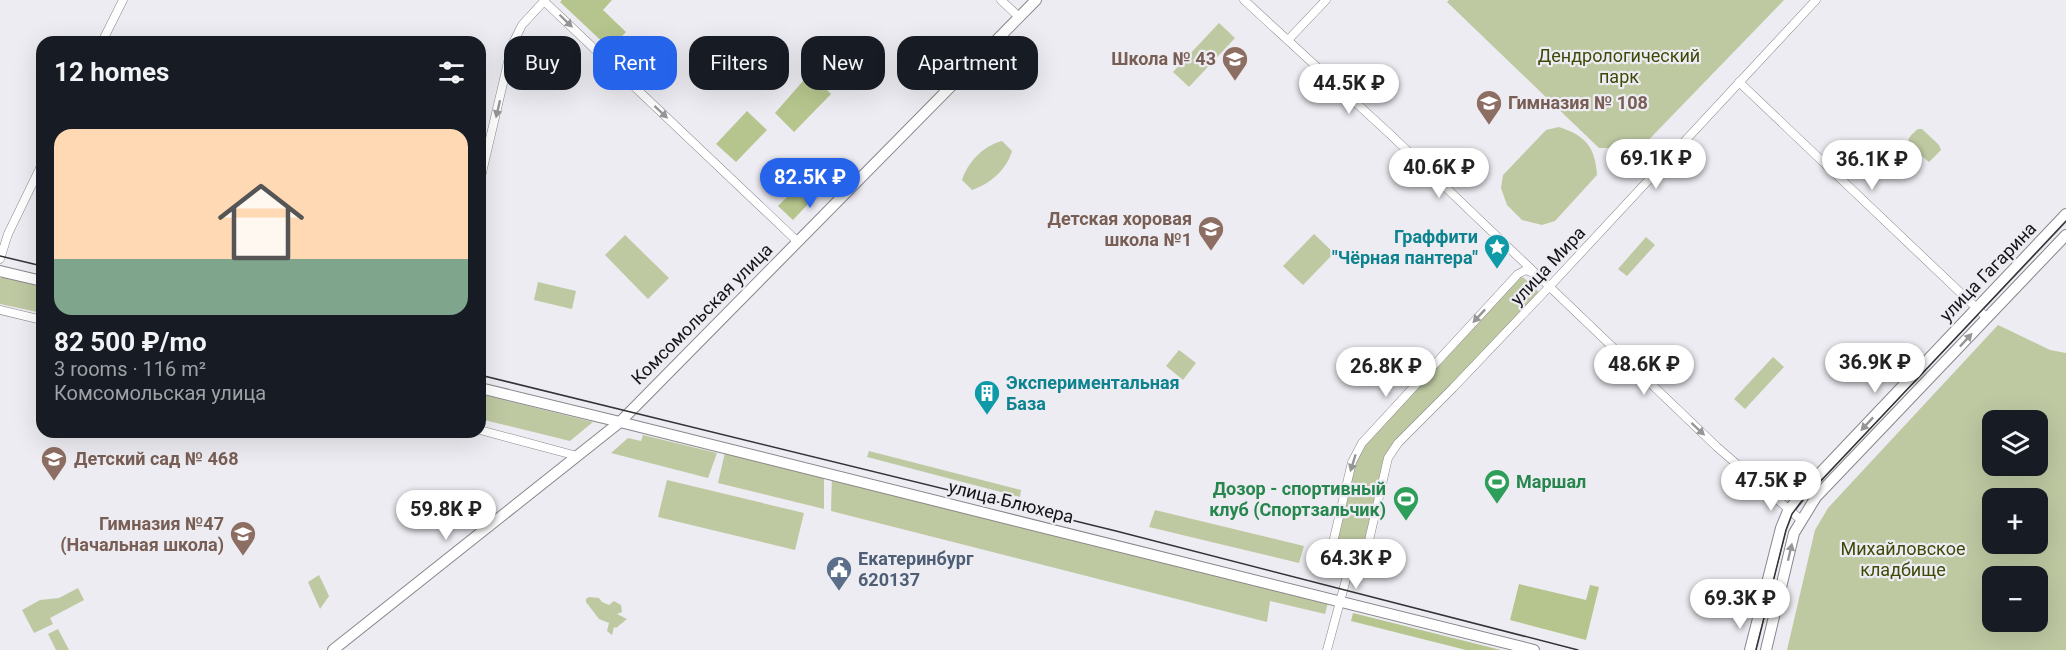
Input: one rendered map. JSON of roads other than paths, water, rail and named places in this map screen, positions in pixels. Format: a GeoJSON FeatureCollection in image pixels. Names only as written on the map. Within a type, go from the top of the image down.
{"type":"FeatureCollection","features":[{"type":"Feature","properties":{"kind":"main road","name":"Комсомольская улица"},"geometry":{"type":"LineString","coordinates":[[333,650],[620,422],[1036,0]]}},
{"type":"Feature","properties":{"kind":"main road","name":"улица Гагарина"},"geometry":{"type":"LineString","coordinates":[[1750,650],[1781,528],[1788,511],[1813,480],[2066,214]]}},
{"type":"Feature","properties":{"kind":"main road","name":"улица Гагарина"},"geometry":{"type":"LineString","coordinates":[[1766,650],[1794,533],[1816,498],[2066,235]]}},
{"type":"Feature","properties":{"kind":"main road"},"geometry":{"type":"LineString","coordinates":[[0,271],[36,280]]}},
{"type":"Feature","properties":{"kind":"main road","name":"улица Блюхера"},"geometry":{"type":"LineString","coordinates":[[486,389],[1534,650]]}},
{"type":"Feature","properties":{"kind":"street"},"geometry":{"type":"LineString","coordinates":[[105,36],[123,0]]}},
{"type":"Feature","properties":{"kind":"street"},"geometry":{"type":"LineString","coordinates":[[486,156],[512,45],[522,25],[545,0],[798,242]]}},
{"type":"Feature","properties":{"kind":"street"},"geometry":{"type":"LineString","coordinates":[[1001,0],[1019,17]]}},
{"type":"Feature","properties":{"kind":"street"},"geometry":{"type":"LineString","coordinates":[[1244,0],[1550,286],[1646,381],[1788,511],[1801,520]]}},
{"type":"Feature","properties":{"kind":"street"},"geometry":{"type":"LineString","coordinates":[[1288,40],[1326,0]]}},
{"type":"Feature","properties":{"kind":"street","name":"улица Мира"},"geometry":{"type":"LineString","coordinates":[[1538,275],[1526,270],[1516,276],[1362,443],[1353,462],[1331,551],[1335,565],[1341,570],[1355,572],[1364,562],[1391,451],[1550,286],[1816,0]]}},
{"type":"Feature","properties":{"kind":"street"},"geometry":{"type":"LineString","coordinates":[[1739,82],[1988,318]]}},
{"type":"Feature","properties":{"kind":"street"},"geometry":{"type":"LineString","coordinates":[[0,259],[8,234],[36,177]]}},
{"type":"Feature","properties":{"kind":"street"},"geometry":{"type":"LineString","coordinates":[[0,310],[36,319]]}},
{"type":"Feature","properties":{"kind":"street"},"geometry":{"type":"LineString","coordinates":[[486,432],[577,456]]}},
{"type":"Feature","properties":{"kind":"street","name":"улица Мира"},"geometry":{"type":"LineString","coordinates":[[1327,650],[1348,572]]}},
{"type":"Feature","properties":{"kind":"tram line"},"geometry":{"type":"LineString","coordinates":[[1756,650],[1792,514],[2066,221]]}},
{"type":"Feature","properties":{"kind":"tram line"},"geometry":{"type":"LineString","coordinates":[[0,256],[36,265]]}},
{"type":"Feature","properties":{"kind":"tram line"},"geometry":{"type":"LineString","coordinates":[[486,376],[1116,531],[1578,650]]}},
{"type":"Feature","properties":{"kind":"place","name":"Школа № 43"},"geometry":{"type":"Point","coordinates":[1235,82]}},
{"type":"Feature","properties":{"kind":"place","name":"Гимназия № 108"},"geometry":{"type":"Point","coordinates":[1489,126]}},
{"type":"Feature","properties":{"kind":"place","name":"Детская хоровая школа №1"},"geometry":{"type":"Point","coordinates":[1211,252]}},
{"type":"Feature","properties":{"kind":"place","name":"Граффити \"Чёрная пантера\""},"geometry":{"type":"Point","coordinates":[1497,270]}},
{"type":"Feature","properties":{"kind":"place","name":"Экспериментальная База"},"geometry":{"type":"Point","coordinates":[987,416]}},
{"type":"Feature","properties":{"kind":"place","name":"Детский сад № 468"},"geometry":{"type":"Point","coordinates":[54,482]}},
{"type":"Feature","properties":{"kind":"place","name":"Маршал"},"geometry":{"type":"Point","coordinates":[1497,505]}},
{"type":"Feature","properties":{"kind":"place","name":"Дозор - спортивный клуб (Спортзальчик)"},"geometry":{"type":"Point","coordinates":[1406,522]}},
{"type":"Feature","properties":{"kind":"place","name":"Гимназия №47 (Начальная школа)"},"geometry":{"type":"Point","coordinates":[243,557]}},
{"type":"Feature","properties":{"kind":"place","name":"Екатеринбург 620137"},"geometry":{"type":"Point","coordinates":[839,592]}},
{"type":"Feature","properties":{"kind":"park label","name":"Дендрологический парк"},"geometry":{"type":"Point","coordinates":[1619,66]}},
{"type":"Feature","properties":{"kind":"park label","name":"Михайловское кладбище"},"geometry":{"type":"Point","coordinates":[1903,559]}}]}
